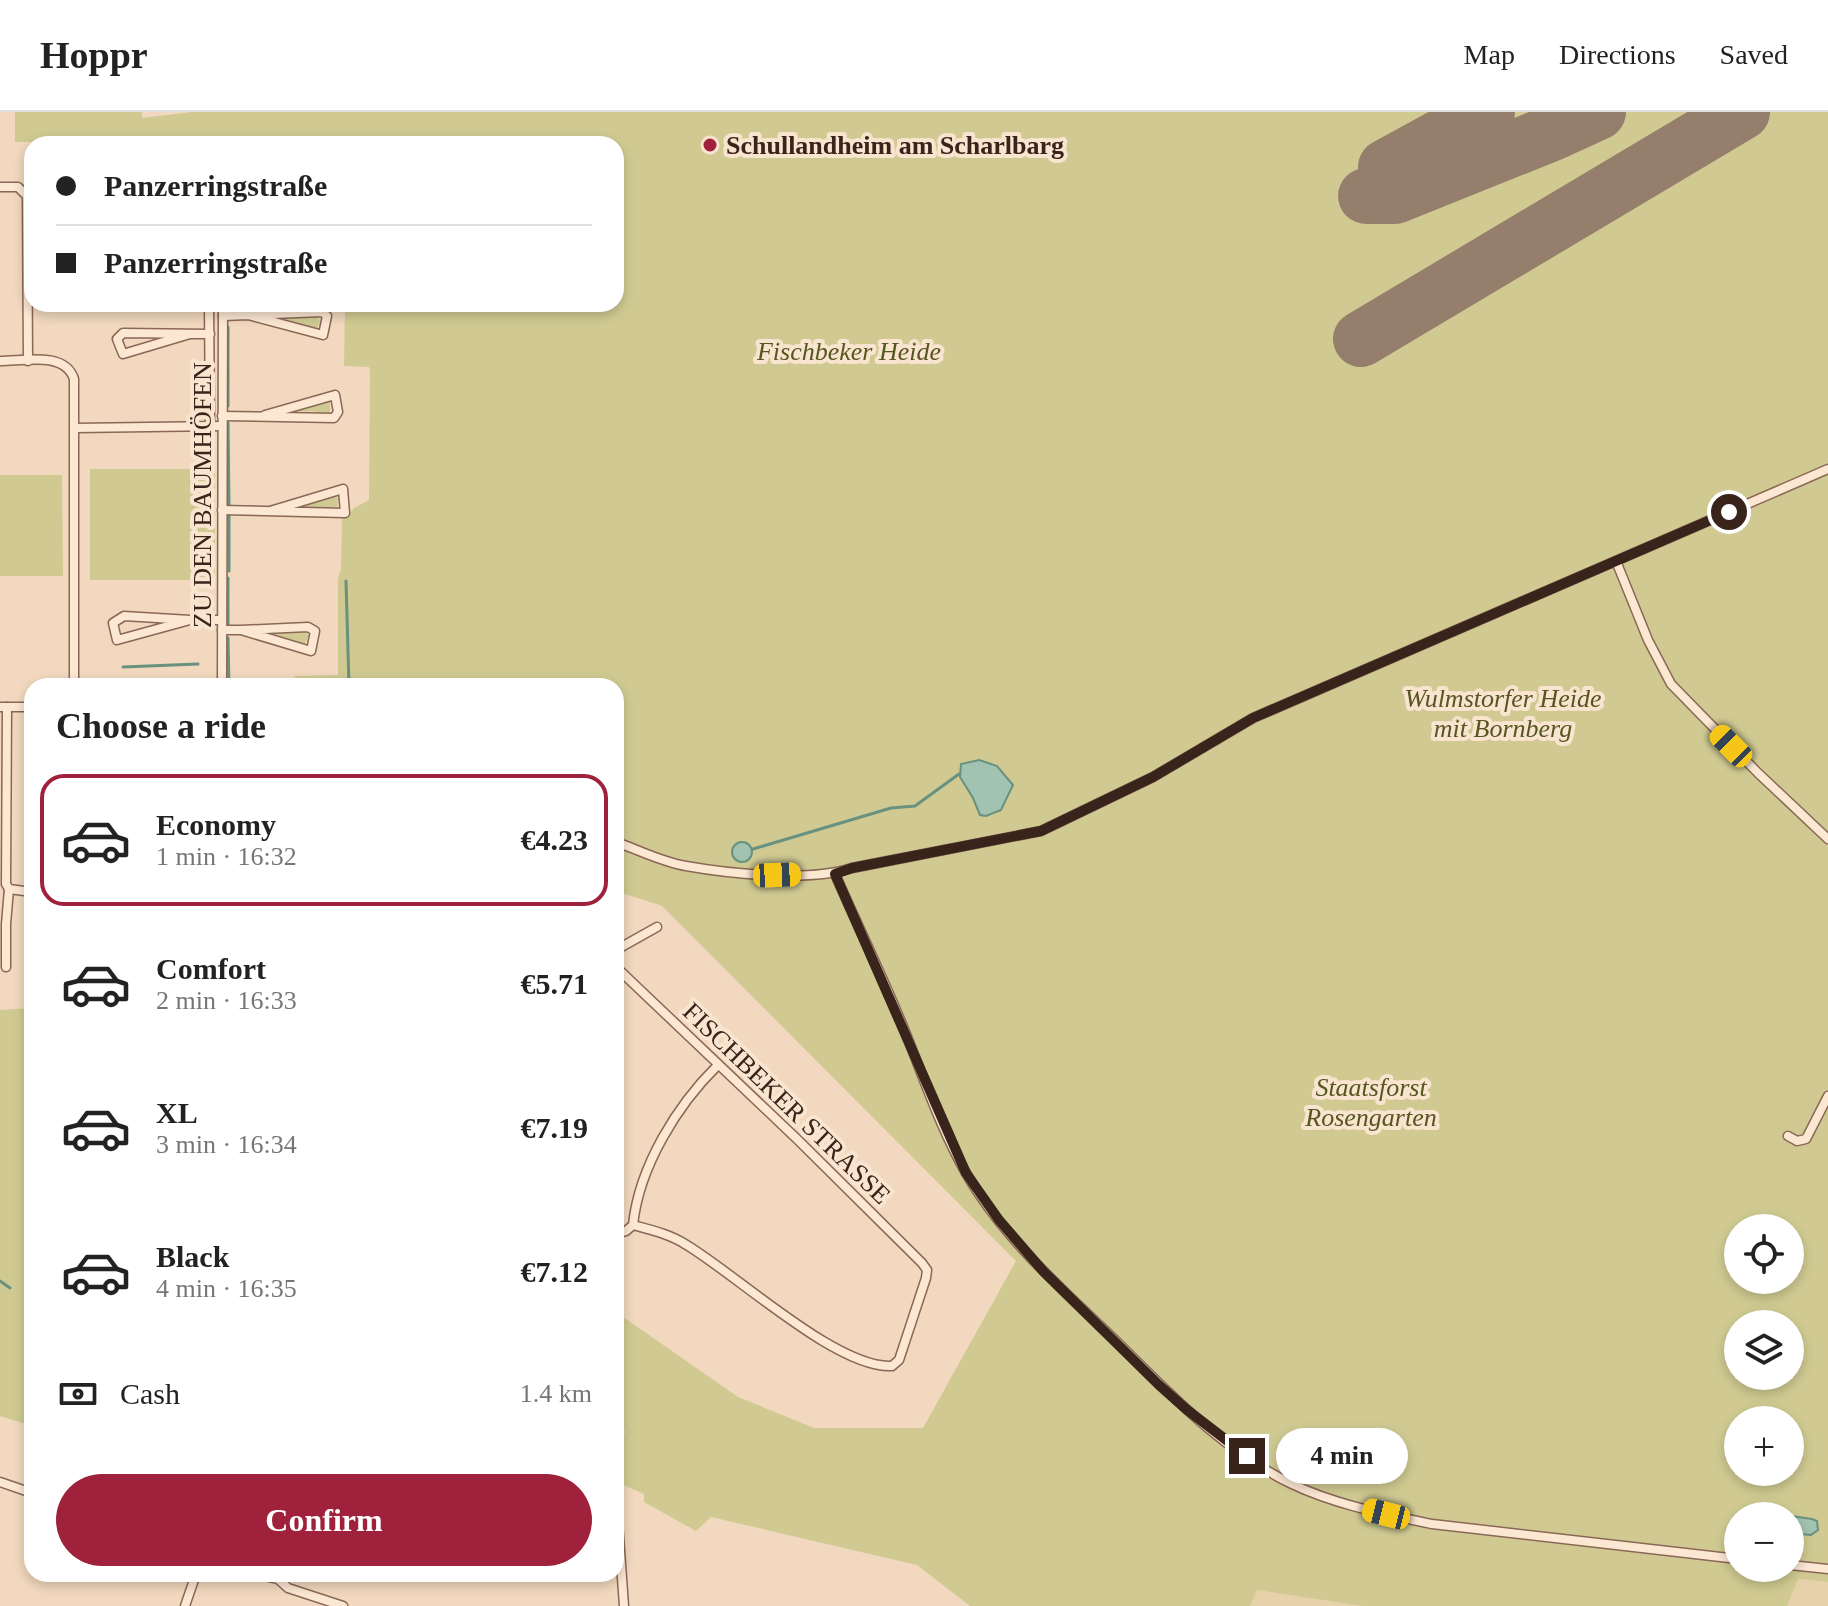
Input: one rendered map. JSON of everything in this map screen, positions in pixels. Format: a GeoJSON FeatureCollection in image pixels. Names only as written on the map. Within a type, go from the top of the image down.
{"type":"FeatureCollection","features":[{"type":"Feature","properties":{"kind":"street"},"geometry":{"type":"LineString","coordinates":[[0,187],[18,187],[24,193]]}},
{"type":"Feature","properties":{"kind":"street"},"geometry":{"type":"LineString","coordinates":[[28,312],[28,361]]}},
{"type":"Feature","properties":{"kind":"street","name":"ZU DEN BAUMHÖFEN"},"geometry":{"type":"LineString","coordinates":[[209,312],[210,426]]}},
{"type":"Feature","properties":{"kind":"street","name":"ZU DEN BAUMHÖFEN"},"geometry":{"type":"LineString","coordinates":[[222,678],[223,312]]}},
{"type":"Feature","properties":{"kind":"street"},"geometry":{"type":"LineString","coordinates":[[223,316],[322,312],[327,316],[323,335],[248,315]]}},
{"type":"Feature","properties":{"kind":"street"},"geometry":{"type":"LineString","coordinates":[[190,334],[123,354],[117,339],[123,333],[210,334]]}},
{"type":"Feature","properties":{"kind":"street"},"geometry":{"type":"LineString","coordinates":[[0,361],[57,362],[69,369],[74,379],[74,678]]}},
{"type":"Feature","properties":{"kind":"street"},"geometry":{"type":"LineString","coordinates":[[222,416],[334,418],[338,412],[335,395],[265,415]]}},
{"type":"Feature","properties":{"kind":"street"},"geometry":{"type":"LineString","coordinates":[[75,428],[222,426]]}},
{"type":"Feature","properties":{"kind":"street"},"geometry":{"type":"LineString","coordinates":[[624,845],[686,866],[777,875],[835,874],[1041,831],[1153,777],[1253,718],[1828,469]]}},
{"type":"Feature","properties":{"kind":"street"},"geometry":{"type":"LineString","coordinates":[[222,510],[345,513],[343,489],[270,511]]}},
{"type":"Feature","properties":{"kind":"street"},"geometry":{"type":"LineString","coordinates":[[1616,561],[1654,653],[1671,684],[1828,839]]}},
{"type":"Feature","properties":{"kind":"street"},"geometry":{"type":"LineString","coordinates":[[190,620],[117,640],[113,623],[124,616],[190,620],[222,625],[311,651],[315,631],[308,627],[241,630]]}},
{"type":"Feature","properties":{"kind":"street"},"geometry":{"type":"LineString","coordinates":[[6,967],[9,889],[6,884],[3,707],[24,707]]}},
{"type":"Feature","properties":{"kind":"street"},"geometry":{"type":"LineString","coordinates":[[835,874],[966,1173],[999,1220],[1044,1272],[1159,1385],[1247,1456],[1291,1484],[1340,1502],[1398,1517],[1432,1524],[1724,1557]]}},
{"type":"Feature","properties":{"kind":"street"},"geometry":{"type":"LineString","coordinates":[[9,889],[24,891]]}},
{"type":"Feature","properties":{"kind":"street"},"geometry":{"type":"LineString","coordinates":[[624,946],[657,927]]}},
{"type":"Feature","properties":{"kind":"street","name":"FISCHBEKER STRASSE"},"geometry":{"type":"LineString","coordinates":[[624,975],[809,1151],[927,1270],[899,1360],[892,1366],[880,1367],[854,1359],[684,1243],[666,1234],[633,1225]]}},
{"type":"Feature","properties":{"kind":"street"},"geometry":{"type":"LineString","coordinates":[[624,1232],[633,1225],[642,1185],[667,1133],[687,1100],[718,1065]]}},
{"type":"Feature","properties":{"kind":"street"},"geometry":{"type":"LineString","coordinates":[[1788,1136],[1797,1141],[1806,1139],[1828,1096]]}},
{"type":"Feature","properties":{"kind":"street"},"geometry":{"type":"LineString","coordinates":[[0,1482],[24,1490]]}},
{"type":"Feature","properties":{"kind":"street"},"geometry":{"type":"LineString","coordinates":[[1804,1566],[1828,1569]]}},
{"type":"Feature","properties":{"kind":"street"},"geometry":{"type":"LineString","coordinates":[[185,1606],[193,1582]]}},
{"type":"Feature","properties":{"kind":"street"},"geometry":{"type":"LineString","coordinates":[[284,1582],[288,1588],[343,1606]]}},
{"type":"Feature","properties":{"kind":"street"},"geometry":{"type":"LineString","coordinates":[[621,1582],[624,1606]]}},
{"type":"Feature","properties":{"kind":"shaded area"},"geometry":{"type":"Polygon","coordinates":[[[979,760],[997,766],[1013,785],[1001,810],[986,816],[980,815],[960,777],[961,764],[979,760]]]}},
{"type":"Feature","properties":{"kind":"shaded area"},"geometry":{"type":"Polygon","coordinates":[[[738,842],[746,842],[752,852],[746,862],[738,862],[732,856],[732,848],[738,842]]]}},
{"type":"Feature","properties":{"kind":"shaded area"},"geometry":{"type":"Polygon","coordinates":[[[1804,1518],[1817,1521],[1818,1530],[1811,1535],[1804,1534],[1804,1518]]]}},
{"type":"Feature","properties":{"kind":"shaded area"},"geometry":{"type":"Polygon","coordinates":[[[1796,1582],[1828,1582],[1828,1606],[1787,1606],[1796,1582]]]}},
{"type":"Feature","properties":{"kind":"shaded area"},"geometry":{"type":"Polygon","coordinates":[[[1256,1590],[1362,1606],[1250,1606],[1256,1590]]]}},
{"type":"Feature","properties":{"kind":"green space"},"geometry":{"type":"Polygon","coordinates":[[[15,112],[142,112],[142,118],[192,112],[1828,112],[1828,1582],[1804,1580],[1804,1502],[1724,1502],[1724,1582],[1797,1582],[1787,1606],[1362,1606],[1257,1590],[1250,1606],[970,1606],[917,1565],[711,1517],[696,1531],[644,1502],[644,1494],[624,1485],[624,1318],[738,1397],[814,1428],[923,1428],[1016,1261],[662,906],[624,894],[624,678],[295,678],[338,675],[338,579],[342,518],[369,500],[370,371],[369,367],[344,366],[345,312],[624,312],[624,136],[24,136],[24,142],[15,142],[15,112]],[[1041,831],[852,868],[777,879],[827,879],[852,871],[1042,834],[1041,831]]]}},
{"type":"Feature","properties":{"kind":"green space"},"geometry":{"type":"Polygon","coordinates":[[[275,316],[282,319],[317,317],[320,321],[317,330],[275,320],[275,316]]]}},
{"type":"Feature","properties":{"kind":"green space"},"geometry":{"type":"Polygon","coordinates":[[[330,402],[330,414],[316,414],[315,411],[287,414],[287,410],[330,402]]]}},
{"type":"Feature","properties":{"kind":"green space"},"geometry":{"type":"Polygon","coordinates":[[[90,469],[215,469],[215,580],[90,580],[90,469]]]}},
{"type":"Feature","properties":{"kind":"green space"},"geometry":{"type":"Polygon","coordinates":[[[0,475],[62,475],[63,576],[0,576],[0,475]]]}},
{"type":"Feature","properties":{"kind":"green space"},"geometry":{"type":"Polygon","coordinates":[[[338,498],[337,509],[294,510],[294,506],[338,498]]]}},
{"type":"Feature","properties":{"kind":"green space"},"geometry":{"type":"Polygon","coordinates":[[[265,630],[291,633],[292,630],[304,630],[309,636],[304,645],[264,635],[265,630]]]}},
{"type":"Feature","properties":{"kind":"green space"},"geometry":{"type":"Polygon","coordinates":[[[24,1008],[24,1424],[0,1416],[0,1010],[24,1008]]]}},
{"type":"Feature","properties":{"kind":"waterway"},"geometry":{"type":"LineString","coordinates":[[228,327],[228,406]]}},
{"type":"Feature","properties":{"kind":"waterway"},"geometry":{"type":"LineString","coordinates":[[228,423],[229,505]]}},
{"type":"Feature","properties":{"kind":"waterway"},"geometry":{"type":"LineString","coordinates":[[229,516],[229,571]]}},
{"type":"Feature","properties":{"kind":"waterway"},"geometry":{"type":"LineString","coordinates":[[228,578],[228,624]]}},
{"type":"Feature","properties":{"kind":"waterway"},"geometry":{"type":"LineString","coordinates":[[346,581],[349,678]]}},
{"type":"Feature","properties":{"kind":"waterway"},"geometry":{"type":"LineString","coordinates":[[228,638],[229,678]]}},
{"type":"Feature","properties":{"kind":"waterway"},"geometry":{"type":"LineString","coordinates":[[123,667],[198,664]]}},
{"type":"Feature","properties":{"kind":"waterway"},"geometry":{"type":"LineString","coordinates":[[753,849],[891,808],[915,806],[959,774]]}},
{"type":"Feature","properties":{"kind":"waterway"},"geometry":{"type":"LineString","coordinates":[[0,1281],[10,1288]]}},
{"type":"Feature","properties":{"kind":"runway"},"geometry":{"type":"LineString","coordinates":[[1386,167],[1487,112]]}},
{"type":"Feature","properties":{"kind":"runway"},"geometry":{"type":"LineString","coordinates":[[1366,196],[1395,196],[1598,112]]}},
{"type":"Feature","properties":{"kind":"runway"},"geometry":{"type":"LineString","coordinates":[[1361,339],[1742,112]]}},
{"type":"Feature","properties":{"kind":"place","name":"Schullandheim am Scharlbarg"},"geometry":{"type":"Point","coordinates":[710,145]}},
{"type":"Feature","properties":{"kind":"route"},"geometry":{"type":"LineString","coordinates":[[1247,1456],[1159,1385],[1044,1272],[999,1220],[966,1173],[835,874],[1041,831],[1153,777],[1253,718],[1729,512]]}},
{"type":"Feature","properties":{"kind":"park label","name":"Fischbeker Heide"},"geometry":{"type":"Point","coordinates":[849,351]}},
{"type":"Feature","properties":{"kind":"park label","name":"Wulmstorfer Heide mit Bornberg"},"geometry":{"type":"Point","coordinates":[1503,713]}},
{"type":"Feature","properties":{"kind":"park label","name":"Staatsforst Rosengarten"},"geometry":{"type":"Point","coordinates":[1371,1102]}}]}
